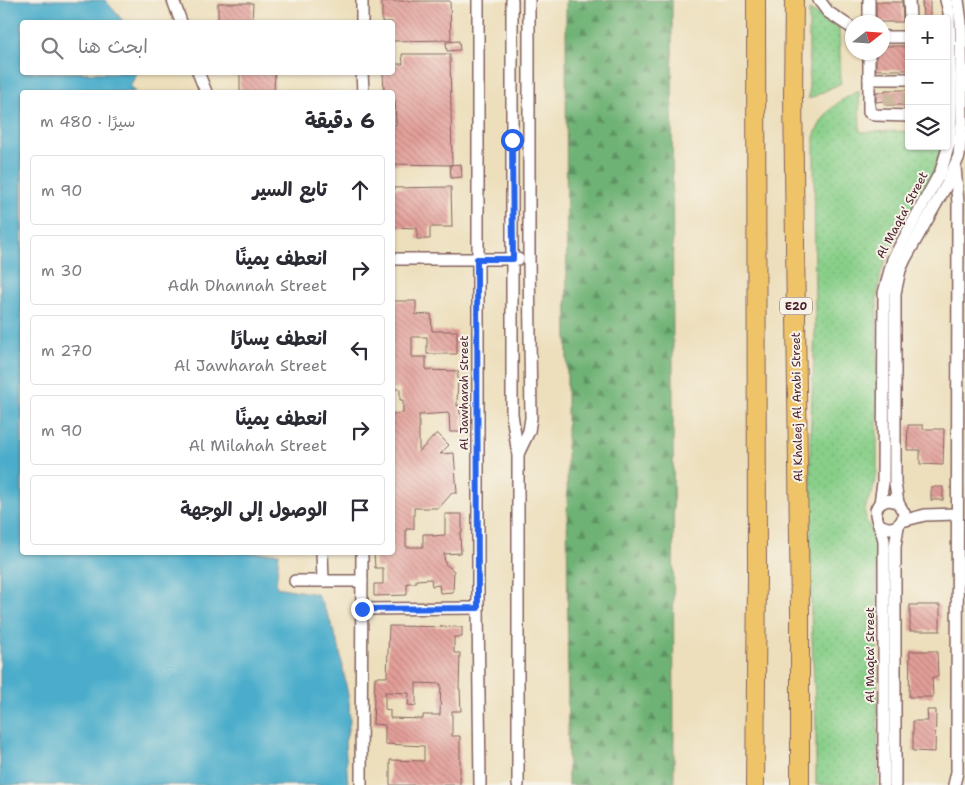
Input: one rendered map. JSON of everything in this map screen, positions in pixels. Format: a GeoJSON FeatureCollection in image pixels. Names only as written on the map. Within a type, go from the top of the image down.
{"type":"FeatureCollection","features":[{"type":"Feature","properties":{"kind":"highway"},"geometry":{"type":"LineString","coordinates":[[755,783],[757,577],[756,0]]}},
{"type":"Feature","properties":{"kind":"highway","name":"Al Khaleej Al Arabi Street"},"geometry":{"type":"LineString","coordinates":[[794,0],[793,95],[800,785]]}},
{"type":"Feature","properties":{"kind":"street"},"geometry":{"type":"LineString","coordinates":[[173,0],[180,20]]}},
{"type":"Feature","properties":{"kind":"street"},"geometry":{"type":"LineString","coordinates":[[362,0],[362,20]]}},
{"type":"Feature","properties":{"kind":"street","name":"Al Jawharah Street"},"geometry":{"type":"LineString","coordinates":[[478,0],[477,259],[480,785]]}},
{"type":"Feature","properties":{"kind":"street"},"geometry":{"type":"LineString","coordinates":[[512,0],[512,407],[513,429],[518,456],[518,785]]}},
{"type":"Feature","properties":{"kind":"street"},"geometry":{"type":"LineString","coordinates":[[518,456],[530,427],[531,412],[529,0]]}},
{"type":"Feature","properties":{"kind":"street"},"geometry":{"type":"LineString","coordinates":[[819,0],[828,12],[845,23]]}},
{"type":"Feature","properties":{"kind":"street"},"geometry":{"type":"LineString","coordinates":[[868,15],[869,0]]}},
{"type":"Feature","properties":{"kind":"street"},"geometry":{"type":"LineString","coordinates":[[909,0],[910,15]]}},
{"type":"Feature","properties":{"kind":"street","name":"Al Maqta' Street"},"geometry":{"type":"LineString","coordinates":[[946,0],[947,15]]}},
{"type":"Feature","properties":{"kind":"street","name":"Al Maqta' Street"},"geometry":{"type":"LineString","coordinates":[[900,506],[895,483],[895,292],[900,270],[955,167],[961,145],[963,129],[961,22],[958,0]]}},
{"type":"Feature","properties":{"kind":"street"},"geometry":{"type":"LineString","coordinates":[[890,37],[905,37]]}},
{"type":"Feature","properties":{"kind":"street"},"geometry":{"type":"LineString","coordinates":[[869,60],[869,112],[872,115],[889,110],[905,112]]}},
{"type":"Feature","properties":{"kind":"street"},"geometry":{"type":"LineString","coordinates":[[199,75],[205,90]]}},
{"type":"Feature","properties":{"kind":"street"},"geometry":{"type":"LineString","coordinates":[[362,75],[363,90]]}},
{"type":"Feature","properties":{"kind":"street"},"geometry":{"type":"LineString","coordinates":[[869,79],[889,84],[905,83]]}},
{"type":"Feature","properties":{"kind":"street","name":"Al Maqta' Street"},"geometry":{"type":"LineString","coordinates":[[880,503],[883,483],[883,304],[886,282],[893,259],[945,162],[952,131],[950,105]]}},
{"type":"Feature","properties":{"kind":"street"},"geometry":{"type":"LineString","coordinates":[[954,785],[957,772],[958,191],[955,167]]}},
{"type":"Feature","properties":{"kind":"street"},"geometry":{"type":"LineString","coordinates":[[395,259],[529,259]]}},
{"type":"Feature","properties":{"kind":"street"},"geometry":{"type":"LineString","coordinates":[[512,407],[516,418],[520,421],[526,420],[531,412]]}},
{"type":"Feature","properties":{"kind":"street"},"geometry":{"type":"LineString","coordinates":[[924,515],[889,500],[880,503],[875,514],[876,520],[880,525],[889,529],[924,515],[956,514]]}},
{"type":"Feature","properties":{"kind":"street"},"geometry":{"type":"LineString","coordinates":[[900,506],[904,513],[900,524]]}},
{"type":"Feature","properties":{"kind":"street","name":"Al Maqta' Street"},"geometry":{"type":"LineString","coordinates":[[895,785],[895,547],[900,524]]}},
{"type":"Feature","properties":{"kind":"street","name":"Al Maqta' Street"},"geometry":{"type":"LineString","coordinates":[[880,525],[884,541],[884,785]]}},
{"type":"Feature","properties":{"kind":"street"},"geometry":{"type":"LineString","coordinates":[[322,555],[323,581]]}},
{"type":"Feature","properties":{"kind":"street"},"geometry":{"type":"LineString","coordinates":[[361,785],[362,555]]}},
{"type":"Feature","properties":{"kind":"street"},"geometry":{"type":"LineString","coordinates":[[295,581],[362,581]]}},
{"type":"Feature","properties":{"kind":"street"},"geometry":{"type":"LineString","coordinates":[[362,609],[478,608]]}},
{"type":"Feature","properties":{"kind":"green space"},"geometry":{"type":"Polygon","coordinates":[[[566,0],[672,0],[674,785],[568,785],[566,0]]]}},
{"type":"Feature","properties":{"kind":"green space"},"geometry":{"type":"Polygon","coordinates":[[[809,10],[839,27],[841,83],[809,99],[809,10]]]}},
{"type":"Feature","properties":{"kind":"green space"},"geometry":{"type":"Polygon","coordinates":[[[859,91],[860,132],[905,131],[905,150],[941,150],[932,176],[881,272],[877,297],[877,471],[872,494],[867,502],[865,511],[866,520],[874,536],[876,549],[878,785],[816,785],[816,726],[811,612],[810,442],[815,332],[814,137],[826,114],[843,99],[859,91]]]}},
{"type":"Feature","properties":{"kind":"water"},"geometry":{"type":"Polygon","coordinates":[[[0,0],[105,0],[122,20],[20,20],[20,75],[136,75],[130,86],[133,90],[20,90],[20,555],[279,555],[276,587],[317,594],[329,618],[339,647],[349,701],[350,722],[345,742],[348,785],[0,785],[0,0]]]}},
{"type":"Feature","properties":{"kind":"building"},"geometry":{"type":"Polygon","coordinates":[[[922,0],[930,0],[930,15],[923,15],[922,0]]]}},
{"type":"Feature","properties":{"kind":"building"},"geometry":{"type":"Polygon","coordinates":[[[382,1],[450,1],[451,40],[395,41],[395,20],[382,20],[382,1]]]}},
{"type":"Feature","properties":{"kind":"building"},"geometry":{"type":"Polygon","coordinates":[[[876,2],[902,2],[903,22],[890,22],[890,15],[876,15],[876,2]]]}},
{"type":"Feature","properties":{"kind":"building"},"geometry":{"type":"Polygon","coordinates":[[[218,3],[253,3],[252,20],[218,20],[218,3]]]}},
{"type":"Feature","properties":{"kind":"building"},"geometry":{"type":"Polygon","coordinates":[[[459,41],[460,50],[447,51],[446,42],[459,41]]]}},
{"type":"Feature","properties":{"kind":"building"},"geometry":{"type":"Polygon","coordinates":[[[890,46],[905,46],[905,70],[876,70],[876,60],[890,60],[890,46]]]}},
{"type":"Feature","properties":{"kind":"building"},"geometry":{"type":"Polygon","coordinates":[[[402,54],[450,54],[452,165],[395,164],[395,90],[384,90],[383,75],[395,75],[395,64],[403,64],[402,54]]]}},
{"type":"Feature","properties":{"kind":"building"},"geometry":{"type":"Polygon","coordinates":[[[240,75],[275,75],[274,90],[240,90],[240,75]]]}},
{"type":"Feature","properties":{"kind":"building"},"geometry":{"type":"Polygon","coordinates":[[[885,90],[905,90],[905,105],[885,105],[885,101],[876,102],[876,92],[885,92],[885,90]]]}},
{"type":"Feature","properties":{"kind":"building"},"geometry":{"type":"Polygon","coordinates":[[[461,164],[462,177],[451,178],[450,165],[461,164]]]}},
{"type":"Feature","properties":{"kind":"building"},"geometry":{"type":"Polygon","coordinates":[[[451,187],[452,227],[430,227],[430,239],[417,239],[417,228],[395,227],[395,188],[451,187]]]}},
{"type":"Feature","properties":{"kind":"building"},"geometry":{"type":"Polygon","coordinates":[[[395,301],[416,301],[416,315],[431,314],[432,331],[457,331],[457,354],[427,354],[427,337],[412,337],[412,357],[426,357],[426,370],[458,371],[457,406],[459,405],[460,414],[462,414],[462,432],[450,432],[449,413],[419,415],[419,452],[437,433],[449,445],[440,454],[454,453],[457,493],[452,493],[439,508],[414,508],[414,529],[406,529],[406,547],[423,547],[423,534],[432,534],[432,536],[445,535],[445,514],[462,514],[462,533],[460,533],[461,553],[444,554],[445,564],[454,571],[453,592],[440,593],[439,585],[432,586],[431,579],[407,583],[407,595],[374,596],[374,584],[383,584],[383,568],[375,568],[374,555],[395,555],[395,414],[403,413],[403,400],[400,400],[400,389],[395,389],[395,301]]]}},
{"type":"Feature","properties":{"kind":"building"},"geometry":{"type":"Polygon","coordinates":[[[908,425],[923,425],[923,429],[944,429],[943,465],[920,464],[920,450],[907,450],[908,425]]]}},
{"type":"Feature","properties":{"kind":"building"},"geometry":{"type":"Polygon","coordinates":[[[931,487],[943,487],[943,500],[931,500],[931,487]]]}},
{"type":"Feature","properties":{"kind":"building"},"geometry":{"type":"Polygon","coordinates":[[[910,605],[940,605],[940,631],[910,631],[910,605]]]}},
{"type":"Feature","properties":{"kind":"building"},"geometry":{"type":"Polygon","coordinates":[[[389,626],[462,627],[462,637],[454,637],[454,653],[460,653],[459,689],[461,711],[452,711],[452,736],[460,736],[460,785],[390,785],[390,760],[424,761],[424,746],[385,744],[385,725],[373,724],[375,677],[387,677],[389,626]],[[416,683],[416,706],[408,705],[409,693],[385,692],[385,709],[390,710],[390,718],[423,719],[423,715],[440,715],[441,684],[416,683]]]}},
{"type":"Feature","properties":{"kind":"building"},"geometry":{"type":"Polygon","coordinates":[[[910,651],[937,651],[938,677],[932,677],[933,697],[909,697],[910,651]]]}},
{"type":"Feature","properties":{"kind":"building"},"geometry":{"type":"Polygon","coordinates":[[[927,710],[936,710],[935,752],[913,751],[913,721],[928,721],[927,710]]]}},
{"type":"Feature","properties":{"kind":"tunnel"},"geometry":{"type":"LineString","coordinates":[[889,90],[889,105]]}},
{"type":"Feature","properties":{"kind":"route"},"geometry":{"type":"LineString","coordinates":[[362,609],[478,608],[477,259],[513,259],[512,140]]}}]}
